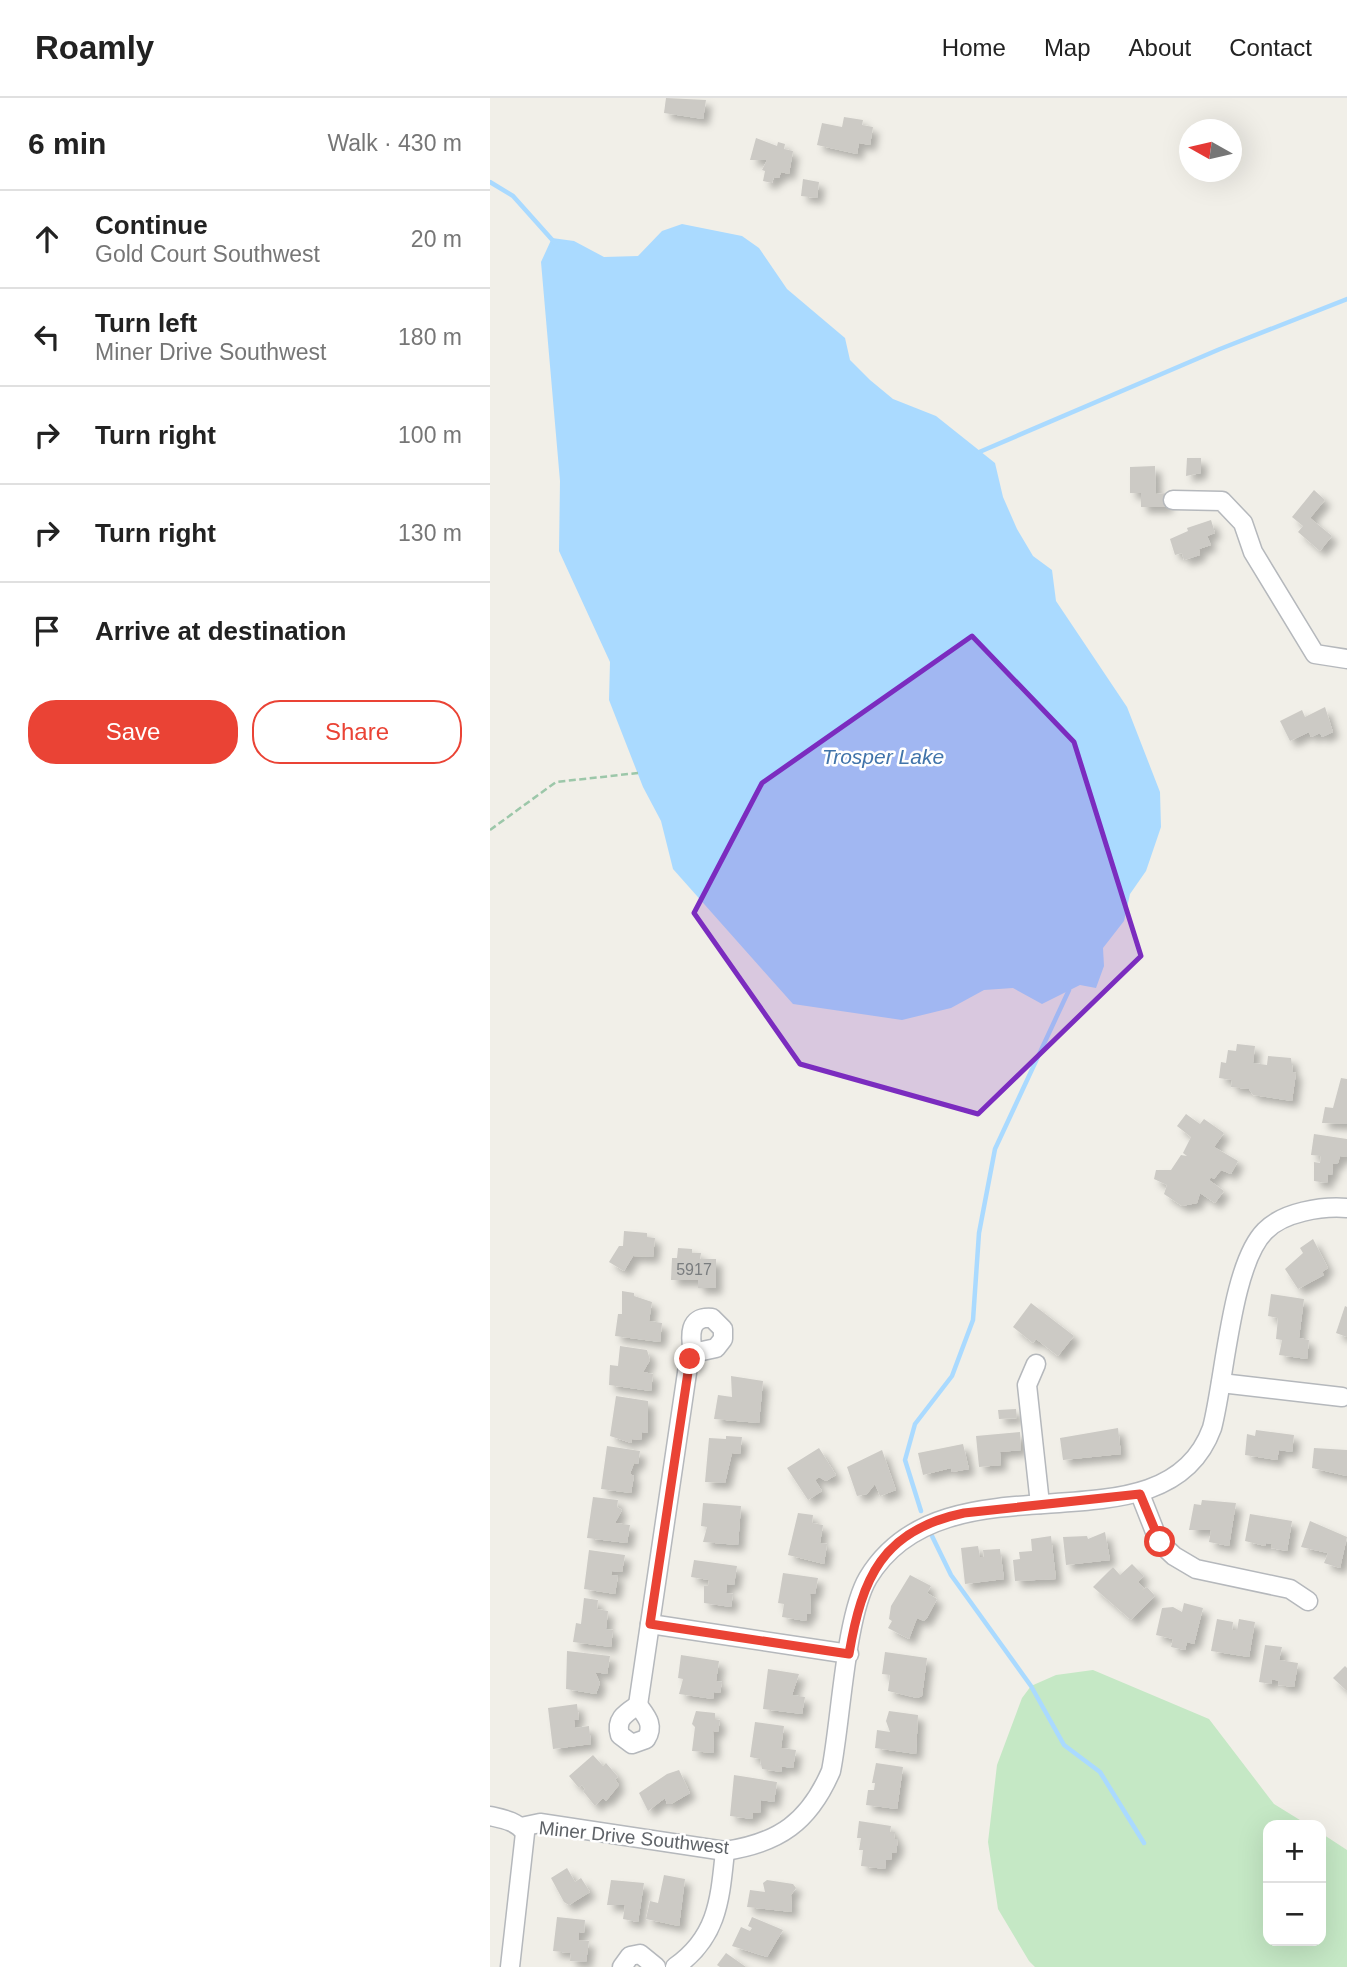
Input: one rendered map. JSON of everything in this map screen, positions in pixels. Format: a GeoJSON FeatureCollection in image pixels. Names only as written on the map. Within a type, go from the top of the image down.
{"type":"FeatureCollection","features":[{"type":"Feature","properties":{"kind":"street"},"geometry":{"type":"LineString","coordinates":[[1173,500],[1222,501],[1242,523],[1253,552],[1315,654],[1347,659]]}},
{"type":"Feature","properties":{"kind":"street","name":"Miner Drive Southwest"},"geometry":{"type":"LineString","coordinates":[[521,1827],[540,1823],[725,1851],[752,1847],[778,1836],[800,1820],[821,1795],[831,1771],[856,1613],[867,1580],[890,1550],[926,1524],[951,1516],[1140,1494],[1178,1476],[1202,1452],[1212,1428],[1248,1257],[1266,1230],[1295,1213],[1347,1208]]}},
{"type":"Feature","properties":{"kind":"street"},"geometry":{"type":"LineString","coordinates":[[638,1705],[688,1366],[694,1353]]}},
{"type":"Feature","properties":{"kind":"street"},"geometry":{"type":"LineString","coordinates":[[1036,1364],[1027,1385],[1040,1504]]}},
{"type":"Feature","properties":{"kind":"street"},"geometry":{"type":"LineString","coordinates":[[1221,1383],[1342,1397]]}},
{"type":"Feature","properties":{"kind":"street"},"geometry":{"type":"LineString","coordinates":[[1140,1494],[1160,1542],[1174,1556],[1196,1569],[1290,1588],[1308,1601]]}},
{"type":"Feature","properties":{"kind":"street"},"geometry":{"type":"LineString","coordinates":[[650,1624],[849,1654]]}},
{"type":"Feature","properties":{"kind":"street"},"geometry":{"type":"LineString","coordinates":[[490,1815],[521,1827],[526,1844],[510,1967]]}},
{"type":"Feature","properties":{"kind":"street"},"geometry":{"type":"LineString","coordinates":[[676,1967],[693,1954],[712,1926],[721,1892],[725,1851]]}},
{"type":"Feature","properties":{"kind":"street"},"geometry":{"type":"LineString","coordinates":[[622,1967],[630,1956],[640,1954],[656,1967]]}},
{"type":"Feature","properties":{"kind":"path"},"geometry":{"type":"LineString","coordinates":[[490,830],[556,782],[638,773]]}},
{"type":"Feature","properties":{"kind":"highlighted area"},"geometry":{"type":"Polygon","coordinates":[[[972,636],[1074,742],[1141,956],[978,1114],[800,1064],[694,913],[762,783],[972,636]]]}},
{"type":"Feature","properties":{"kind":"green space"},"geometry":{"type":"Polygon","coordinates":[[[1093,1670],[1209,1719],[1274,1804],[1300,1820],[1263,1820],[1263,1946],[1326,1946],[1326,1836],[1347,1850],[1347,1967],[1035,1967],[1029,1961],[998,1909],[988,1842],[997,1765],[1022,1698],[1031,1686],[1056,1675],[1093,1670]]]}},
{"type":"Feature","properties":{"kind":"water","name":"Trosper Lake"},"geometry":{"type":"Polygon","coordinates":[[[682,224],[742,236],[759,248],[787,289],[845,338],[850,360],[870,380],[893,399],[936,416],[995,463],[1003,497],[1017,529],[1033,556],[1052,570],[1056,601],[1127,707],[1160,792],[1161,827],[1146,871],[1130,894],[1124,921],[1103,948],[1104,966],[1096,988],[1080,985],[1042,1004],[1013,988],[984,990],[951,1008],[902,1020],[793,1004],[673,869],[661,821],[643,787],[609,700],[610,662],[559,551],[560,481],[541,262],[552,238],[574,241],[604,257],[638,256],[662,231],[682,224]]]}},
{"type":"Feature","properties":{"kind":"building"},"geometry":{"type":"Polygon","coordinates":[[[666,98],[706,100],[703,119],[664,113],[666,98]]]}},
{"type":"Feature","properties":{"kind":"building"},"geometry":{"type":"Polygon","coordinates":[[[844,117],[863,120],[862,125],[873,127],[870,145],[859,143],[857,154],[817,145],[822,123],[842,127],[844,117]]]}},
{"type":"Feature","properties":{"kind":"building"},"geometry":{"type":"Polygon","coordinates":[[[756,138],[777,146],[778,142],[785,144],[784,149],[793,151],[789,174],[781,172],[779,178],[774,177],[772,183],[763,181],[765,171],[762,170],[767,160],[750,160],[756,138]]]}},
{"type":"Feature","properties":{"kind":"building"},"geometry":{"type":"Polygon","coordinates":[[[803,179],[819,182],[817,198],[801,196],[803,179]]]}},
{"type":"Feature","properties":{"kind":"building"},"geometry":{"type":"Polygon","coordinates":[[[1187,458],[1201,458],[1201,473],[1186,476],[1187,458]]]}},
{"type":"Feature","properties":{"kind":"building"},"geometry":{"type":"Polygon","coordinates":[[[1155,466],[1156,494],[1167,493],[1167,507],[1141,507],[1141,493],[1130,493],[1130,467],[1155,466]]]}},
{"type":"Feature","properties":{"kind":"building"},"geometry":{"type":"Polygon","coordinates":[[[1314,490],[1325,500],[1310,518],[1332,536],[1320,551],[1298,532],[1303,526],[1292,517],[1314,490]]]}},
{"type":"Feature","properties":{"kind":"building"},"geometry":{"type":"Polygon","coordinates":[[[1211,520],[1215,533],[1207,536],[1211,545],[1199,549],[1200,555],[1184,560],[1182,553],[1175,555],[1170,539],[1188,531],[1187,528],[1211,520]]]}},
{"type":"Feature","properties":{"kind":"building"},"geometry":{"type":"Polygon","coordinates":[[[1325,707],[1333,732],[1322,737],[1320,733],[1311,737],[1309,732],[1290,741],[1280,721],[1302,710],[1305,717],[1325,707]]]}},
{"type":"Feature","properties":{"kind":"building"},"geometry":{"type":"Polygon","coordinates":[[[1237,1044],[1255,1046],[1253,1063],[1267,1065],[1268,1056],[1291,1058],[1293,1072],[1296,1073],[1292,1101],[1253,1095],[1249,1089],[1231,1087],[1232,1080],[1219,1078],[1221,1062],[1226,1063],[1228,1050],[1236,1051],[1237,1044]]]}},
{"type":"Feature","properties":{"kind":"building"},"geometry":{"type":"Polygon","coordinates":[[[1341,1078],[1347,1079],[1347,1124],[1322,1123],[1325,1107],[1333,1108],[1341,1078]]]}},
{"type":"Feature","properties":{"kind":"building"},"geometry":{"type":"Polygon","coordinates":[[[1186,1114],[1200,1124],[1204,1119],[1224,1133],[1214,1147],[1238,1161],[1231,1174],[1221,1170],[1214,1179],[1211,1177],[1209,1180],[1224,1191],[1215,1203],[1200,1193],[1197,1203],[1182,1206],[1164,1194],[1167,1185],[1154,1179],[1156,1170],[1171,1170],[1181,1155],[1187,1156],[1183,1153],[1191,1137],[1177,1126],[1186,1114]]]}},
{"type":"Feature","properties":{"kind":"building"},"geometry":{"type":"Polygon","coordinates":[[[1314,1134],[1347,1139],[1347,1157],[1340,1156],[1338,1163],[1333,1164],[1332,1175],[1328,1174],[1327,1183],[1314,1181],[1314,1162],[1320,1163],[1321,1156],[1311,1155],[1314,1134]]]}},
{"type":"Feature","properties":{"kind":"building"},"geometry":{"type":"Polygon","coordinates":[[[624,1231],[647,1233],[647,1237],[655,1238],[653,1257],[633,1256],[624,1271],[609,1262],[619,1246],[623,1246],[624,1231]]]}},
{"type":"Feature","properties":{"kind":"building"},"geometry":{"type":"Polygon","coordinates":[[[1313,1239],[1328,1268],[1322,1272],[1324,1275],[1298,1289],[1285,1269],[1303,1253],[1300,1248],[1313,1239]]]}},
{"type":"Feature","properties":{"kind":"building"},"geometry":{"type":"Polygon","coordinates":[[[678,1248],[701,1253],[700,1259],[716,1259],[716,1288],[698,1288],[698,1280],[671,1280],[672,1258],[677,1258],[678,1248]]]}},
{"type":"Feature","properties":{"kind":"building"},"geometry":{"type":"Polygon","coordinates":[[[622,1291],[634,1293],[634,1296],[652,1302],[649,1321],[662,1323],[660,1342],[615,1336],[618,1314],[622,1314],[622,1291]]]}},
{"type":"Feature","properties":{"kind":"building"},"geometry":{"type":"Polygon","coordinates":[[[1271,1294],[1304,1299],[1299,1338],[1309,1340],[1307,1359],[1279,1355],[1282,1340],[1276,1339],[1278,1318],[1268,1316],[1271,1294]]]}},
{"type":"Feature","properties":{"kind":"building"},"geometry":{"type":"Polygon","coordinates":[[[1031,1303],[1074,1336],[1058,1356],[1036,1339],[1033,1343],[1013,1327],[1031,1303]]]}},
{"type":"Feature","properties":{"kind":"building"},"geometry":{"type":"Polygon","coordinates":[[[1345,1306],[1347,1307],[1347,1337],[1336,1333],[1345,1306]]]}},
{"type":"Feature","properties":{"kind":"building"},"geometry":{"type":"Polygon","coordinates":[[[620,1346],[647,1350],[650,1360],[643,1372],[653,1374],[651,1391],[609,1385],[610,1365],[618,1366],[620,1346]]]}},
{"type":"Feature","properties":{"kind":"building"},"geometry":{"type":"Polygon","coordinates":[[[731,1376],[763,1381],[759,1423],[714,1419],[718,1395],[732,1397],[731,1376]]]}},
{"type":"Feature","properties":{"kind":"building"},"geometry":{"type":"Polygon","coordinates":[[[616,1396],[648,1401],[648,1433],[642,1432],[641,1440],[632,1439],[631,1443],[610,1436],[616,1396]]]}},
{"type":"Feature","properties":{"kind":"building"},"geometry":{"type":"Polygon","coordinates":[[[1016,1409],[1017,1418],[999,1419],[998,1410],[1016,1409]]]}},
{"type":"Feature","properties":{"kind":"building"},"geometry":{"type":"Polygon","coordinates":[[[1118,1428],[1121,1454],[1063,1460],[1060,1438],[1118,1428]]]}},
{"type":"Feature","properties":{"kind":"building"},"geometry":{"type":"Polygon","coordinates":[[[1256,1430],[1294,1435],[1292,1452],[1279,1450],[1277,1460],[1245,1455],[1247,1434],[1255,1436],[1256,1430]]]}},
{"type":"Feature","properties":{"kind":"building"},"geometry":{"type":"Polygon","coordinates":[[[1020,1432],[1021,1450],[1000,1452],[1001,1465],[979,1467],[976,1436],[1020,1432]]]}},
{"type":"Feature","properties":{"kind":"building"},"geometry":{"type":"Polygon","coordinates":[[[726,1436],[742,1437],[740,1454],[732,1453],[725,1483],[705,1482],[709,1438],[726,1439],[726,1436]]]}},
{"type":"Feature","properties":{"kind":"building"},"geometry":{"type":"Polygon","coordinates":[[[963,1444],[969,1469],[952,1472],[951,1468],[923,1475],[918,1453],[963,1444]]]}},
{"type":"Feature","properties":{"kind":"building"},"geometry":{"type":"Polygon","coordinates":[[[607,1446],[640,1451],[638,1464],[634,1463],[630,1474],[634,1476],[631,1493],[601,1489],[607,1446]]]}},
{"type":"Feature","properties":{"kind":"building"},"geometry":{"type":"Polygon","coordinates":[[[819,1448],[836,1475],[826,1481],[819,1477],[815,1480],[822,1491],[808,1500],[787,1468],[819,1448]]]}},
{"type":"Feature","properties":{"kind":"building"},"geometry":{"type":"Polygon","coordinates":[[[1314,1448],[1347,1450],[1347,1476],[1312,1468],[1314,1448]]]}},
{"type":"Feature","properties":{"kind":"building"},"geometry":{"type":"Polygon","coordinates":[[[882,1450],[896,1490],[880,1496],[875,1484],[867,1494],[857,1496],[847,1467],[882,1450]]]}},
{"type":"Feature","properties":{"kind":"building"},"geometry":{"type":"Polygon","coordinates":[[[593,1497],[618,1500],[617,1507],[622,1510],[615,1523],[630,1525],[627,1543],[587,1538],[593,1497]]]}},
{"type":"Feature","properties":{"kind":"building"},"geometry":{"type":"Polygon","coordinates":[[[1202,1500],[1236,1503],[1229,1546],[1209,1542],[1211,1530],[1189,1530],[1194,1504],[1201,1505],[1202,1500]]]}},
{"type":"Feature","properties":{"kind":"building"},"geometry":{"type":"Polygon","coordinates":[[[703,1503],[741,1506],[738,1545],[703,1542],[707,1527],[701,1526],[703,1503]]]}},
{"type":"Feature","properties":{"kind":"building"},"geometry":{"type":"Polygon","coordinates":[[[798,1513],[813,1515],[812,1523],[823,1525],[820,1543],[827,1544],[824,1564],[788,1555],[798,1513]]]}},
{"type":"Feature","properties":{"kind":"building"},"geometry":{"type":"Polygon","coordinates":[[[1250,1514],[1292,1521],[1287,1551],[1271,1548],[1272,1544],[1266,1543],[1265,1546],[1245,1541],[1250,1514]]]}},
{"type":"Feature","properties":{"kind":"building"},"geometry":{"type":"Polygon","coordinates":[[[1310,1521],[1347,1537],[1340,1568],[1324,1563],[1328,1553],[1301,1547],[1310,1521]]]}},
{"type":"Feature","properties":{"kind":"building"},"geometry":{"type":"Polygon","coordinates":[[[1105,1532],[1110,1560],[1066,1565],[1063,1537],[1087,1536],[1088,1539],[1105,1532]]]}},
{"type":"Feature","properties":{"kind":"building"},"geometry":{"type":"Polygon","coordinates":[[[1051,1536],[1056,1579],[1015,1581],[1013,1560],[1020,1559],[1019,1552],[1032,1551],[1031,1539],[1051,1536]]]}},
{"type":"Feature","properties":{"kind":"building"},"geometry":{"type":"Polygon","coordinates":[[[978,1546],[980,1557],[984,1557],[983,1550],[1000,1549],[1004,1579],[965,1584],[961,1548],[978,1546]]]}},
{"type":"Feature","properties":{"kind":"building"},"geometry":{"type":"Polygon","coordinates":[[[589,1550],[625,1555],[622,1572],[612,1571],[611,1575],[618,1576],[615,1594],[584,1589],[589,1550]]]}},
{"type":"Feature","properties":{"kind":"building"},"geometry":{"type":"Polygon","coordinates":[[[694,1560],[737,1566],[734,1585],[727,1584],[726,1593],[733,1594],[731,1607],[704,1603],[704,1586],[708,1586],[709,1580],[691,1577],[694,1560]]]}},
{"type":"Feature","properties":{"kind":"building"},"geometry":{"type":"Polygon","coordinates":[[[1132,1564],[1144,1576],[1138,1582],[1144,1588],[1141,1591],[1147,1587],[1155,1596],[1131,1620],[1093,1587],[1113,1567],[1120,1575],[1132,1564]]]}},
{"type":"Feature","properties":{"kind":"building"},"geometry":{"type":"Polygon","coordinates":[[[783,1573],[818,1578],[815,1594],[810,1594],[811,1614],[807,1614],[806,1621],[782,1617],[784,1604],[778,1603],[783,1573]]]}},
{"type":"Feature","properties":{"kind":"building"},"geometry":{"type":"Polygon","coordinates":[[[910,1575],[931,1586],[927,1593],[937,1599],[924,1621],[917,1618],[909,1639],[888,1628],[892,1621],[889,1619],[891,1606],[910,1575]]]}},
{"type":"Feature","properties":{"kind":"building"},"geometry":{"type":"Polygon","coordinates":[[[584,1598],[598,1600],[597,1609],[608,1611],[606,1629],[613,1630],[611,1647],[573,1642],[576,1623],[581,1624],[584,1598]]]}},
{"type":"Feature","properties":{"kind":"building"},"geometry":{"type":"Polygon","coordinates":[[[1184,1603],[1203,1608],[1194,1644],[1187,1642],[1185,1650],[1171,1647],[1173,1639],[1156,1635],[1162,1608],[1173,1607],[1182,1612],[1184,1603]]]}},
{"type":"Feature","properties":{"kind":"building"},"geometry":{"type":"Polygon","coordinates":[[[1217,1619],[1233,1622],[1232,1630],[1237,1630],[1239,1619],[1255,1622],[1249,1657],[1211,1651],[1217,1619]]]}},
{"type":"Feature","properties":{"kind":"building"},"geometry":{"type":"Polygon","coordinates":[[[1265,1645],[1282,1647],[1279,1660],[1298,1663],[1294,1687],[1278,1685],[1279,1681],[1272,1679],[1271,1684],[1259,1682],[1265,1645]]]}},
{"type":"Feature","properties":{"kind":"building"},"geometry":{"type":"Polygon","coordinates":[[[567,1651],[610,1656],[607,1674],[595,1672],[600,1683],[596,1694],[566,1689],[567,1651]]]}},
{"type":"Feature","properties":{"kind":"building"},"geometry":{"type":"Polygon","coordinates":[[[885,1652],[927,1658],[922,1696],[917,1698],[888,1691],[890,1675],[882,1674],[885,1652]]]}},
{"type":"Feature","properties":{"kind":"building"},"geometry":{"type":"Polygon","coordinates":[[[681,1655],[719,1661],[716,1681],[722,1682],[720,1693],[714,1692],[713,1699],[679,1694],[683,1679],[678,1678],[681,1655]]]}},
{"type":"Feature","properties":{"kind":"building"},"geometry":{"type":"Polygon","coordinates":[[[1345,1666],[1347,1668],[1347,1691],[1333,1678],[1345,1666]]]}},
{"type":"Feature","properties":{"kind":"building"},"geometry":{"type":"Polygon","coordinates":[[[768,1669],[799,1674],[792,1695],[805,1697],[802,1714],[763,1709],[768,1669]]]}},
{"type":"Feature","properties":{"kind":"building"},"geometry":{"type":"Polygon","coordinates":[[[577,1704],[579,1720],[574,1720],[575,1728],[589,1726],[591,1744],[553,1749],[548,1708],[577,1704]]]}},
{"type":"Feature","properties":{"kind":"building"},"geometry":{"type":"Polygon","coordinates":[[[696,1711],[715,1713],[715,1719],[720,1720],[718,1732],[713,1731],[714,1753],[692,1751],[695,1727],[692,1724],[696,1711]]]}},
{"type":"Feature","properties":{"kind":"building"},"geometry":{"type":"Polygon","coordinates":[[[889,1711],[918,1715],[916,1754],[875,1748],[877,1730],[890,1732],[886,1721],[889,1711]]]}},
{"type":"Feature","properties":{"kind":"building"},"geometry":{"type":"Polygon","coordinates":[[[755,1722],[784,1726],[781,1748],[796,1750],[793,1768],[771,1765],[782,1767],[781,1772],[762,1769],[760,1759],[750,1757],[755,1722]]]}},
{"type":"Feature","properties":{"kind":"building"},"geometry":{"type":"Polygon","coordinates":[[[593,1755],[603,1766],[606,1763],[618,1777],[615,1779],[619,1785],[606,1801],[603,1798],[595,1806],[583,1791],[585,1789],[582,1785],[579,1788],[569,1776],[593,1755]]]}},
{"type":"Feature","properties":{"kind":"building"},"geometry":{"type":"Polygon","coordinates":[[[876,1763],[903,1767],[897,1809],[866,1805],[868,1790],[874,1790],[875,1783],[872,1783],[876,1763]]]}},
{"type":"Feature","properties":{"kind":"building"},"geometry":{"type":"Polygon","coordinates":[[[679,1770],[690,1793],[671,1804],[667,1804],[665,1798],[648,1811],[639,1793],[667,1774],[679,1770]]]}},
{"type":"Feature","properties":{"kind":"building"},"geometry":{"type":"Polygon","coordinates":[[[734,1775],[777,1782],[774,1802],[761,1800],[761,1812],[753,1813],[752,1819],[730,1816],[734,1775]]]}},
{"type":"Feature","properties":{"kind":"building"},"geometry":{"type":"Polygon","coordinates":[[[859,1821],[891,1826],[890,1832],[895,1832],[894,1839],[898,1839],[896,1853],[892,1853],[891,1860],[886,1860],[885,1869],[861,1866],[863,1850],[859,1850],[861,1838],[857,1838],[859,1821]]]}},
{"type":"Feature","properties":{"kind":"building"},"geometry":{"type":"Polygon","coordinates":[[[567,1868],[575,1882],[581,1878],[590,1892],[569,1905],[564,1902],[551,1878],[567,1868]]]}},
{"type":"Feature","properties":{"kind":"building"},"geometry":{"type":"Polygon","coordinates":[[[664,1875],[685,1879],[679,1926],[646,1919],[650,1901],[658,1903],[664,1875]]]}},
{"type":"Feature","properties":{"kind":"building"},"geometry":{"type":"Polygon","coordinates":[[[611,1880],[644,1883],[638,1922],[623,1919],[625,1905],[607,1905],[611,1880]]]}},
{"type":"Feature","properties":{"kind":"building"},"geometry":{"type":"Polygon","coordinates":[[[767,1880],[793,1884],[796,1888],[791,1895],[792,1912],[747,1907],[750,1890],[765,1892],[763,1883],[767,1880]]]}},
{"type":"Feature","properties":{"kind":"building"},"geometry":{"type":"Polygon","coordinates":[[[557,1917],[585,1920],[584,1933],[579,1932],[579,1940],[589,1941],[586,1962],[570,1961],[571,1953],[553,1951],[557,1917]]]}},
{"type":"Feature","properties":{"kind":"building"},"geometry":{"type":"Polygon","coordinates":[[[752,1917],[783,1930],[767,1957],[732,1946],[741,1927],[750,1931],[752,1928],[748,1926],[752,1917]]]}},
{"type":"Feature","properties":{"kind":"building"},"geometry":{"type":"Polygon","coordinates":[[[726,1953],[746,1967],[717,1965],[726,1953]]]}},
{"type":"Feature","properties":{"kind":"waterway"},"geometry":{"type":"LineString","coordinates":[[490,182],[513,196],[555,243]]}},
{"type":"Feature","properties":{"kind":"waterway"},"geometry":{"type":"LineString","coordinates":[[977,453],[1220,349],[1347,299]]}},
{"type":"Feature","properties":{"kind":"waterway"},"geometry":{"type":"LineString","coordinates":[[921,1511],[905,1460],[915,1424],[952,1376],[973,1320],[979,1233],[995,1149],[1069,990],[1066,985]]}},
{"type":"Feature","properties":{"kind":"waterway"},"geometry":{"type":"LineString","coordinates":[[932,1536],[951,1575],[1031,1686],[1064,1745],[1100,1772],[1144,1843]]}},
{"type":"Feature","properties":{"kind":"route"},"geometry":{"type":"LineString","coordinates":[[690,1359],[650,1624],[849,1654],[856,1613],[867,1580],[890,1550],[916,1530],[938,1519],[964,1513],[1140,1494],[1160,1542]]}}]}
